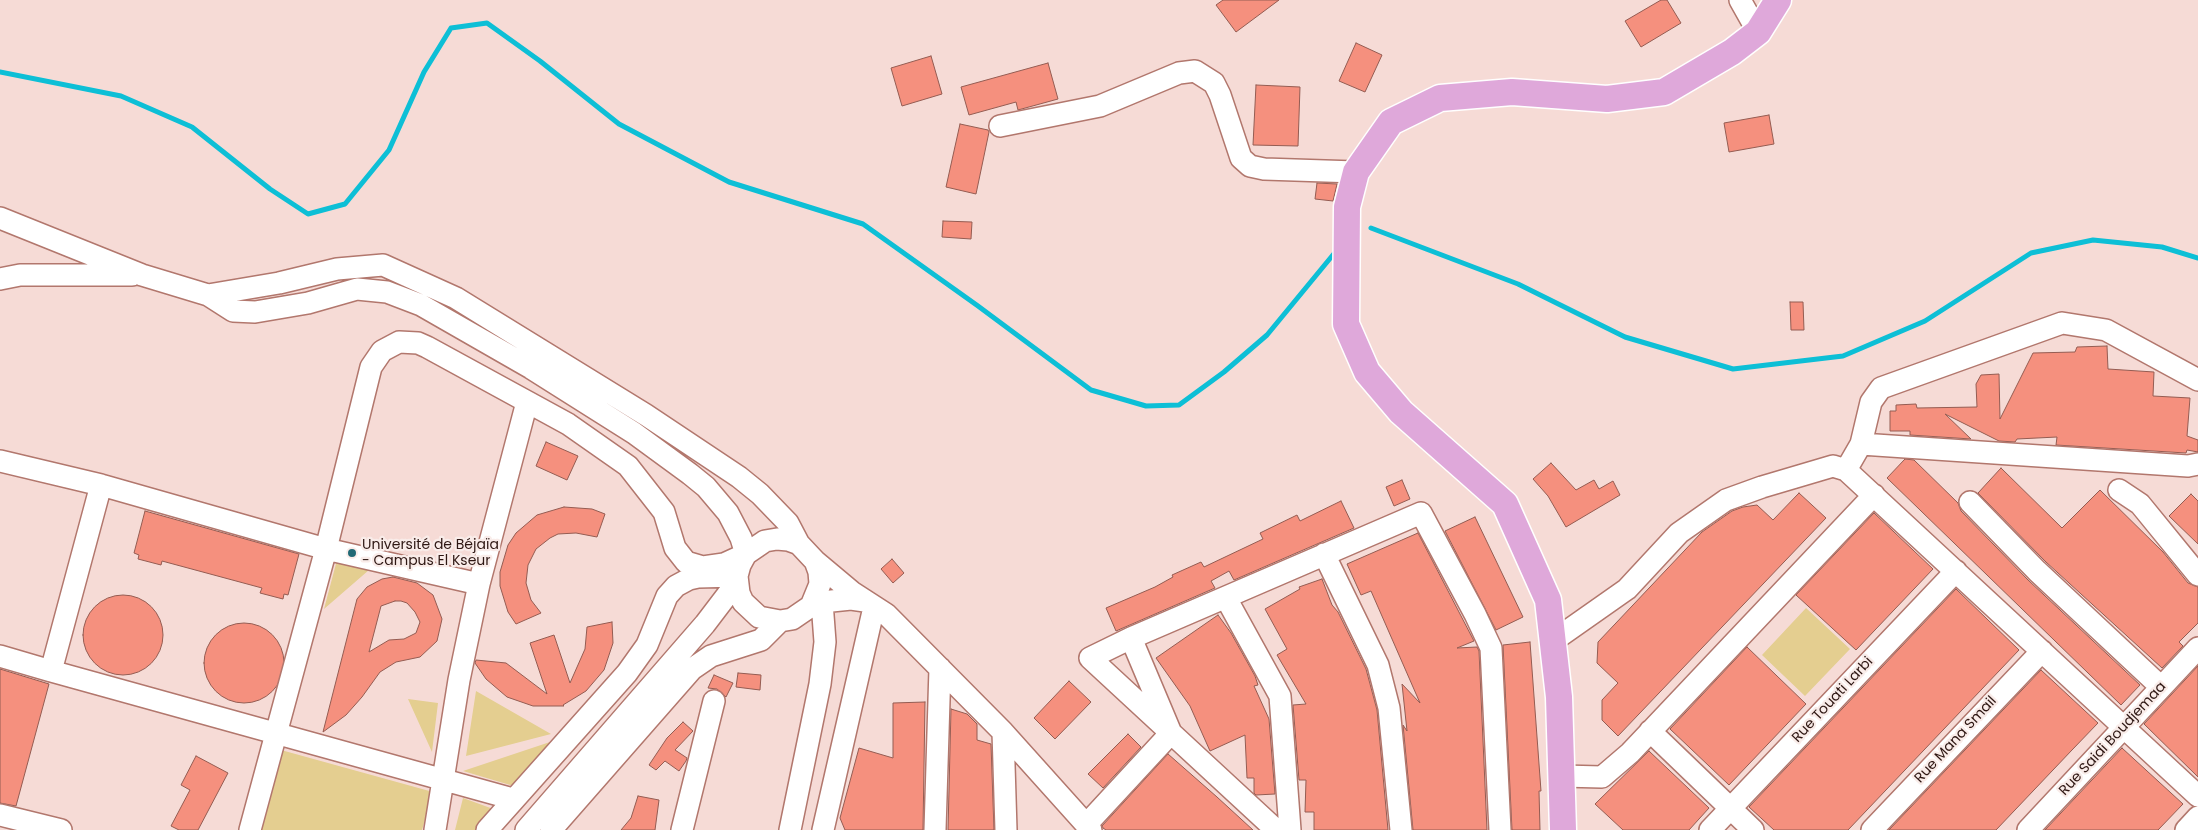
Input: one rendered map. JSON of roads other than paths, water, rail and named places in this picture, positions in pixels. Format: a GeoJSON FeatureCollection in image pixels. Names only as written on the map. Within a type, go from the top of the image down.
{"type":"FeatureCollection","features":[{"type":"Feature","properties":{"kind":"main road"},"geometry":{"type":"LineString","coordinates":[[1563,830],[1560,697],[1548,600],[1505,504],[1401,412],[1367,372],[1346,324],[1346,207],[1356,172],[1391,122],[1440,98],[1512,92],[1607,99],[1664,92],[1732,52],[1758,32],[1778,0]]}},
{"type":"Feature","properties":{"kind":"street"},"geometry":{"type":"LineString","coordinates":[[1740,0],[1758,32]]}},
{"type":"Feature","properties":{"kind":"street"},"geometry":{"type":"LineString","coordinates":[[1000,126],[1100,106],[1179,73],[1195,71],[1214,83],[1241,158],[1250,166],[1264,169],[1356,172]]}},
{"type":"Feature","properties":{"kind":"street"},"geometry":{"type":"LineString","coordinates":[[0,218],[142,275],[208,296],[233,311],[255,312],[308,303],[357,290],[388,292],[421,306],[531,368],[634,434],[706,487],[728,513],[736,526],[746,554],[740,565],[737,579],[705,624],[526,830]]}},
{"type":"Feature","properties":{"kind":"street"},"geometry":{"type":"LineString","coordinates":[[208,296],[279,283],[337,269],[383,265],[456,298],[646,415],[739,476],[783,518],[799,544],[815,561],[839,582],[886,614],[1003,732],[1069,807],[1082,828],[1171,732]]}},
{"type":"Feature","properties":{"kind":"street"},"geometry":{"type":"LineString","coordinates":[[0,278],[20,275],[142,275]]}},
{"type":"Feature","properties":{"kind":"street"},"geometry":{"type":"LineString","coordinates":[[1846,470],[1861,444],[1871,402],[1881,388],[2062,323],[2106,330],[2198,380]]}},
{"type":"Feature","properties":{"kind":"street"},"geometry":{"type":"LineString","coordinates":[[250,830],[326,549],[372,367],[382,351],[399,342],[418,343],[568,424],[628,466],[664,512],[675,548],[686,562],[703,567],[724,564],[746,554],[765,541],[777,538],[799,544]]}},
{"type":"Feature","properties":{"kind":"street"},"geometry":{"type":"LineString","coordinates":[[435,830],[458,680],[479,584],[527,402]]}},
{"type":"Feature","properties":{"kind":"street"},"geometry":{"type":"LineString","coordinates":[[1861,444],[2188,466],[2198,464]]}},
{"type":"Feature","properties":{"kind":"street"},"geometry":{"type":"LineString","coordinates":[[0,461],[101,485],[326,549],[479,584]]}},
{"type":"Feature","properties":{"kind":"street"},"geometry":{"type":"LineString","coordinates":[[1553,642],[1627,589],[1679,533],[1726,500],[1833,466],[1846,470],[2125,726],[2198,796]]}},
{"type":"Feature","properties":{"kind":"street"},"geometry":{"type":"LineString","coordinates":[[51,671],[101,485]]}},
{"type":"Feature","properties":{"kind":"street"},"geometry":{"type":"LineString","coordinates":[[2119,490],[2140,504],[2198,575]]}},
{"type":"Feature","properties":{"kind":"street"},"geometry":{"type":"LineString","coordinates":[[1562,776],[1602,777],[1630,753],[1874,496]]}},
{"type":"Feature","properties":{"kind":"street"},"geometry":{"type":"LineString","coordinates":[[1970,502],[2037,571],[2161,687]]}},
{"type":"Feature","properties":{"kind":"street"},"geometry":{"type":"LineString","coordinates":[[1276,830],[1090,658],[1131,638],[1421,513],[1476,614],[1491,648],[1500,830]]}},
{"type":"Feature","properties":{"kind":"street"},"geometry":{"type":"LineString","coordinates":[[1324,554],[1378,665],[1389,708],[1401,830]]}},
{"type":"Feature","properties":{"kind":"street"},"geometry":{"type":"LineString","coordinates":[[790,830],[822,670],[824,642],[816,604],[820,584],[819,572],[815,561]]}},
{"type":"Feature","properties":{"kind":"street","name":"Rue Touati Larbi"},"geometry":{"type":"LineString","coordinates":[[1710,830],[1956,571]]}},
{"type":"Feature","properties":{"kind":"street"},"geometry":{"type":"LineString","coordinates":[[486,830],[627,673],[647,645],[667,596],[676,586],[688,579],[698,577],[737,579]]}},
{"type":"Feature","properties":{"kind":"street"},"geometry":{"type":"LineString","coordinates":[[737,579],[743,602],[750,610],[769,620],[792,619],[816,604],[836,599],[869,604]]}},
{"type":"Feature","properties":{"kind":"street"},"geometry":{"type":"LineString","coordinates":[[1226,598],[1280,696],[1290,830]]}},
{"type":"Feature","properties":{"kind":"street"},"geometry":{"type":"LineString","coordinates":[[823,830],[869,604]]}},
{"type":"Feature","properties":{"kind":"street"},"geometry":{"type":"LineString","coordinates":[[551,830],[692,669],[716,654],[761,640],[780,621]]}},
{"type":"Feature","properties":{"kind":"street"},"geometry":{"type":"LineString","coordinates":[[1131,638],[1171,732]]}},
{"type":"Feature","properties":{"kind":"street","name":"Rue Saidi Boudjemaa"},"geometry":{"type":"LineString","coordinates":[[2028,830],[2198,648]]}},
{"type":"Feature","properties":{"kind":"street","name":"Rue Mana Smail"},"geometry":{"type":"LineString","coordinates":[[1872,830],[2042,650]]}},
{"type":"Feature","properties":{"kind":"street"},"geometry":{"type":"LineString","coordinates":[[0,656],[276,735],[513,799]]}},
{"type":"Feature","properties":{"kind":"street"},"geometry":{"type":"LineString","coordinates":[[935,830],[940,668]]}},
{"type":"Feature","properties":{"kind":"street"},"geometry":{"type":"LineString","coordinates":[[682,830],[714,702]]}},
{"type":"Feature","properties":{"kind":"street"},"geometry":{"type":"LineString","coordinates":[[1650,731],[1753,830]]}},
{"type":"Feature","properties":{"kind":"street"},"geometry":{"type":"LineString","coordinates":[[1003,732],[1006,830]]}},
{"type":"Feature","properties":{"kind":"street"},"geometry":{"type":"LineString","coordinates":[[0,815],[61,830]]}},
{"type":"Feature","properties":{"kind":"street"},"geometry":{"type":"LineString","coordinates":[[2186,830],[2198,817]]}},
{"type":"Feature","properties":{"kind":"waterway"},"geometry":{"type":"LineString","coordinates":[[0,72],[121,96],[192,127],[270,189],[308,214],[345,204],[389,150],[424,72],[451,28],[487,23],[540,61],[619,124],[729,182],[863,224],[1091,390],[1146,406],[1179,405],[1224,372],[1267,335],[1337,250]]}},
{"type":"Feature","properties":{"kind":"waterway"},"geometry":{"type":"LineString","coordinates":[[1371,228],[1518,284],[1625,337],[1733,369],[1843,356],[1925,321],[2031,253],[2093,240],[2162,247],[2198,258]]}},
{"type":"Feature","properties":{"kind":"place","name":"Université de Béjaïa - Campus El Kseur"},"geometry":{"type":"Point","coordinates":[352,553]}}]}
